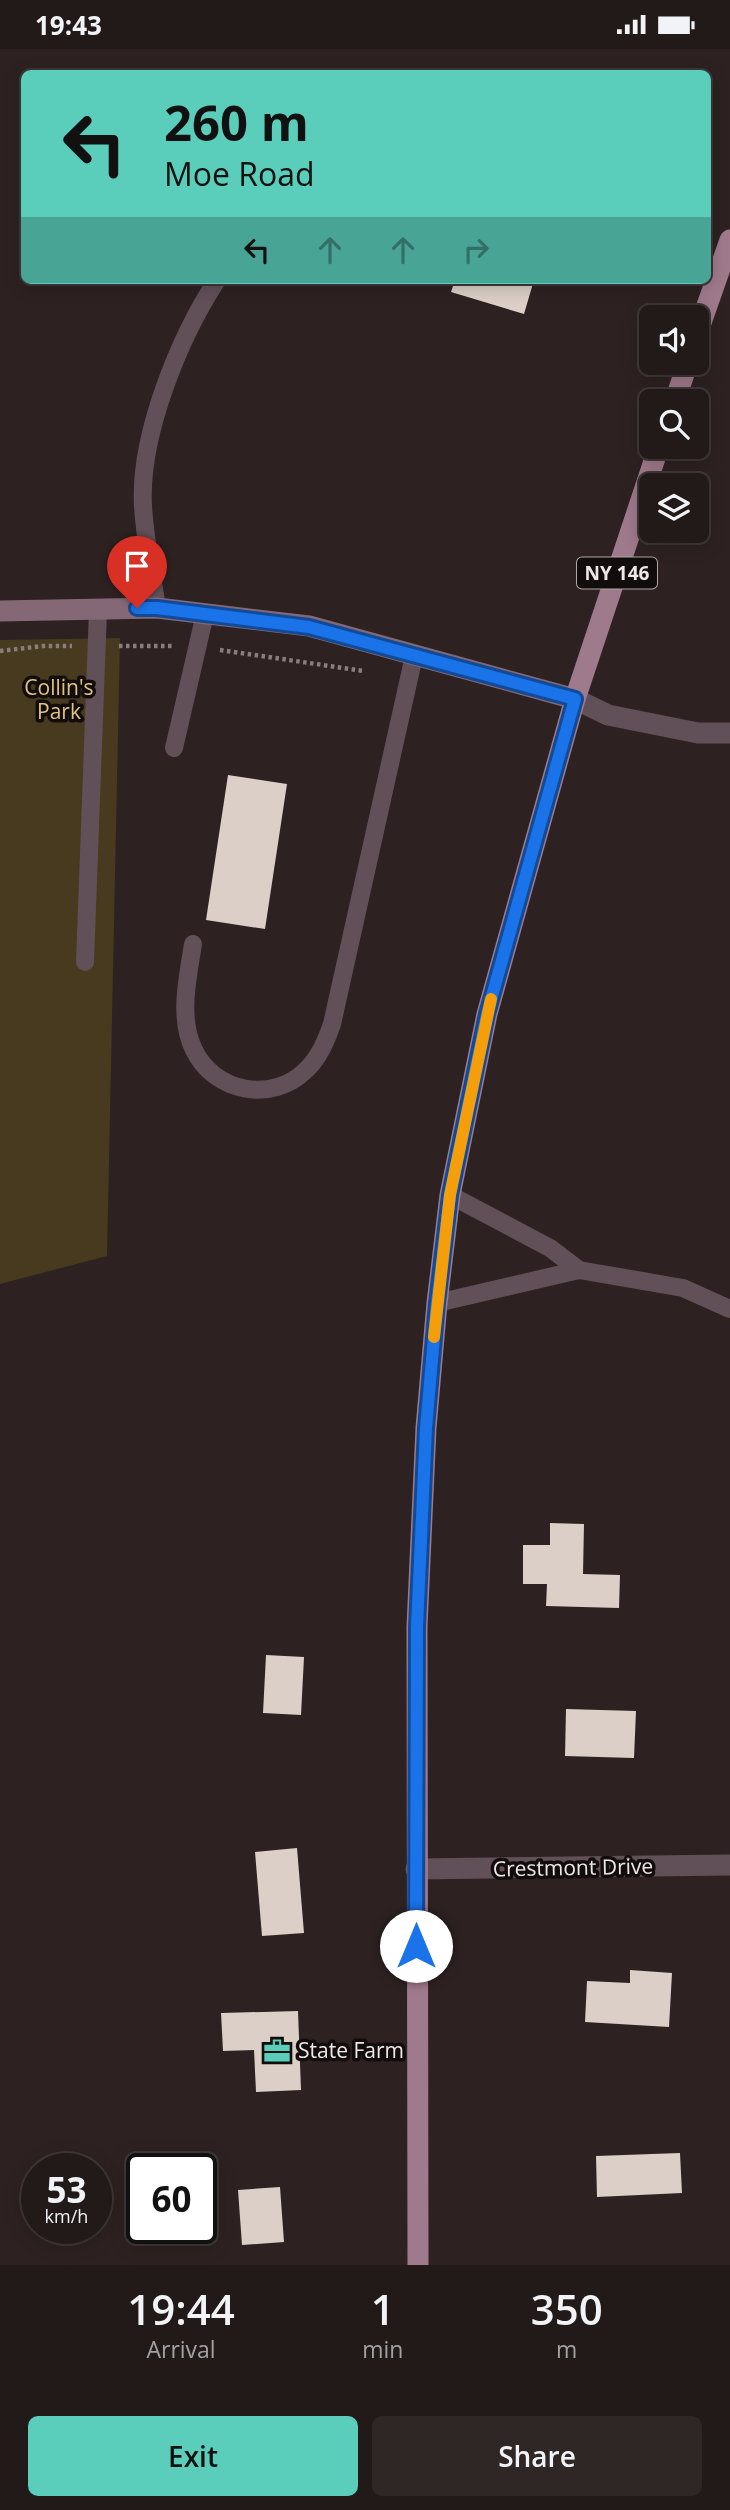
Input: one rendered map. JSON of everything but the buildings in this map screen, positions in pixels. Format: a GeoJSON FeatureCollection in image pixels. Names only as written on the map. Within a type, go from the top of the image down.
{"type":"FeatureCollection","features":[{"type":"Feature","properties":{"kind":"main road"},"geometry":{"type":"LineString","coordinates":[[707,305],[730,240]]}},
{"type":"Feature","properties":{"kind":"main road","name":"NY 146"},"geometry":{"type":"LineString","coordinates":[[418,2265],[417,1622],[426,1428],[450,1195],[487,1014],[575,699],[655,459]]}},
{"type":"Feature","properties":{"kind":"street"},"geometry":{"type":"LineString","coordinates":[[0,611],[157,608],[309,627],[575,699],[608,715],[698,733],[730,733]]}},
{"type":"Feature","properties":{"kind":"street","name":"Crestmont Drive"},"geometry":{"type":"LineString","coordinates":[[416,1869],[730,1865]]}},
{"type":"Feature","properties":{"kind":"lane"},"geometry":{"type":"LineString","coordinates":[[157,608],[143,505],[148,443],[163,391],[214,284]]}},
{"type":"Feature","properties":{"kind":"lane"},"geometry":{"type":"LineString","coordinates":[[85,962],[98,610]]}},
{"type":"Feature","properties":{"kind":"lane"},"geometry":{"type":"LineString","coordinates":[[174,748],[205,614]]}},
{"type":"Feature","properties":{"kind":"lane"},"geometry":{"type":"LineString","coordinates":[[193,944],[187,983],[186,1024],[194,1050],[212,1074],[235,1088],[260,1091],[289,1084],[307,1070],[325,1046],[332,1024],[414,656]]}},
{"type":"Feature","properties":{"kind":"lane"},"geometry":{"type":"LineString","coordinates":[[450,1195],[550,1248],[579,1270]]}},
{"type":"Feature","properties":{"kind":"lane"},"geometry":{"type":"LineString","coordinates":[[437,1303],[579,1270],[682,1288],[730,1309]]}},
{"type":"Feature","properties":{"kind":"green space","name":"Collin's Park"},"geometry":{"type":"Polygon","coordinates":[[[120,638],[107,1256],[0,1284],[0,640],[120,638]]]}},
{"type":"Feature","properties":{"kind":"slow traffic"},"geometry":{"type":"LineString","coordinates":[[434,1337],[450,1195],[491,999]]}},
{"type":"Feature","properties":{"kind":"place","name":"State Farm"},"geometry":{"type":"Point","coordinates":[277,2051]}},
{"type":"Feature","properties":{"kind":"route"},"geometry":{"type":"LineString","coordinates":[[137,608],[157,608],[309,627],[575,699],[487,1014],[450,1195],[426,1428],[417,1627],[416,1946]]}}]}
